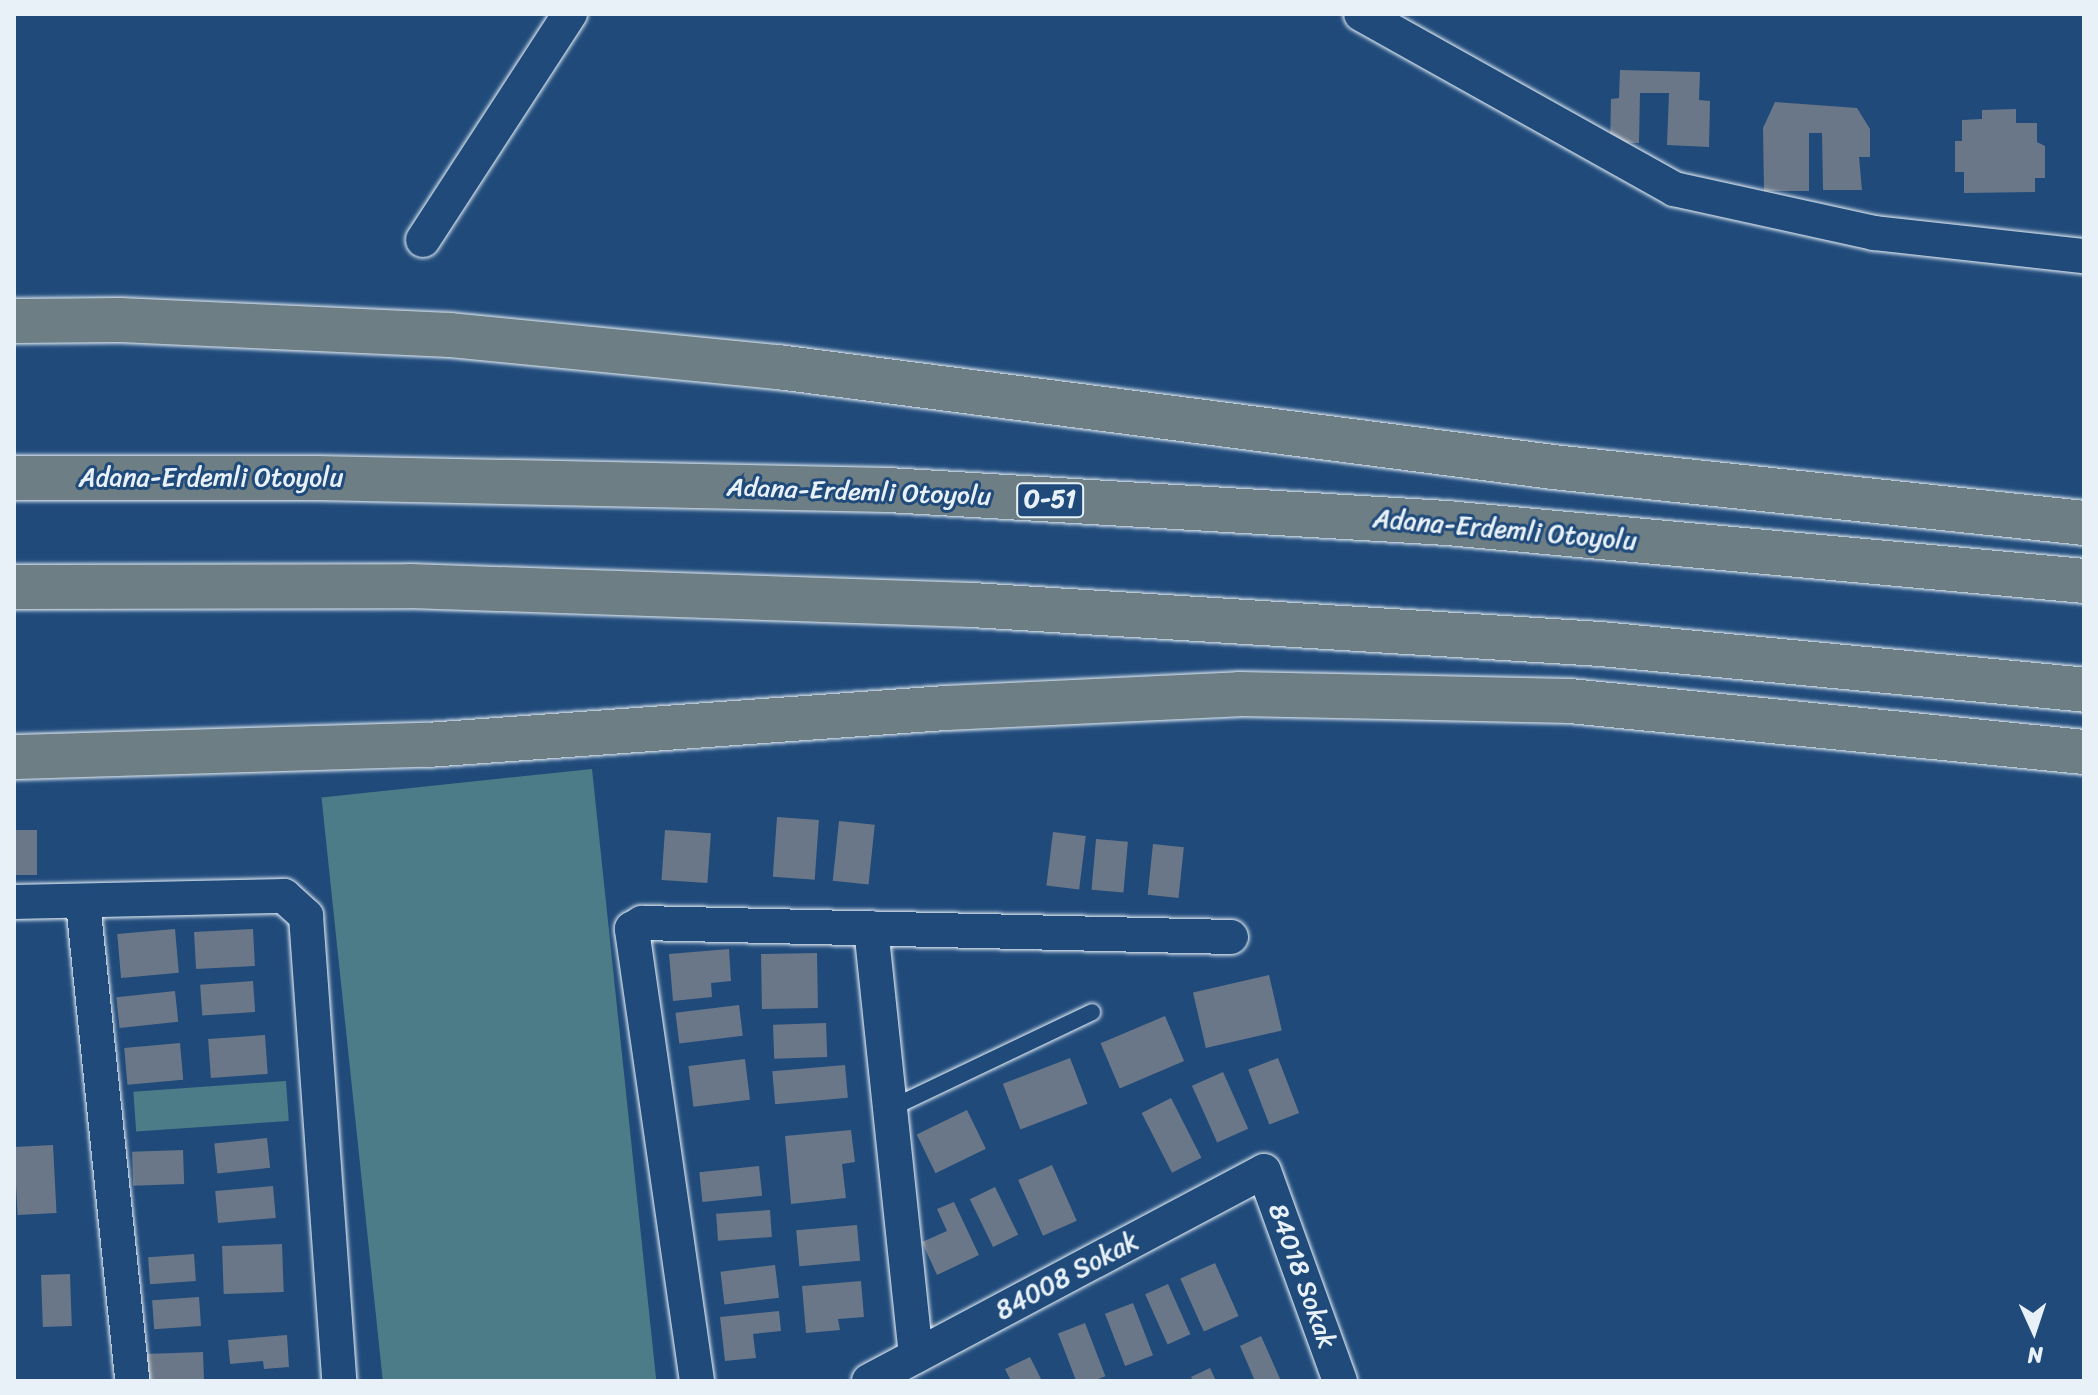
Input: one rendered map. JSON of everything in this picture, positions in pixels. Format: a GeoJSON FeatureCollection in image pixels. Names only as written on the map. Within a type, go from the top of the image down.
{"type":"FeatureCollection","features":[{"type":"Feature","properties":{"kind":"highway"},"geometry":{"type":"LineString","coordinates":[[14,321],[120,320],[435,334],[622,352],[871,378],[1553,467],[2084,523]]}},
{"type":"Feature","properties":{"kind":"highway","name":"Adana-Erdemli Otoyolu"},"geometry":{"type":"LineString","coordinates":[[14,478],[333,478],[888,490],[1447,523],[2084,581]]}},
{"type":"Feature","properties":{"kind":"highway"},"geometry":{"type":"LineString","coordinates":[[14,587],[410,586],[972,605],[1601,644],[2084,690]]}},
{"type":"Feature","properties":{"kind":"highway"},"geometry":{"type":"LineString","coordinates":[[14,757],[427,745],[946,708],[1239,694],[1570,701],[2084,752]]}},
{"type":"Feature","properties":{"kind":"street"},"geometry":{"type":"LineString","coordinates":[[423,240],[570,14]]}},
{"type":"Feature","properties":{"kind":"street"},"geometry":{"type":"LineString","coordinates":[[1361,14],[1674,189],[1874,233],[2084,256]]}},
{"type":"Feature","properties":{"kind":"street"},"geometry":{"type":"LineString","coordinates":[[14,902],[83,903],[284,896],[306,916],[339,1381]]}},
{"type":"Feature","properties":{"kind":"street"},"geometry":{"type":"LineString","coordinates":[[83,903],[132,1381]]}},
{"type":"Feature","properties":{"kind":"street"},"geometry":{"type":"LineString","coordinates":[[697,1381],[630,943],[632,929],[642,923],[1231,937]]}},
{"type":"Feature","properties":{"kind":"street"},"geometry":{"type":"LineString","coordinates":[[871,928],[887,1110],[916,1356]]}},
{"type":"Feature","properties":{"kind":"street","name":"84008 Sokak"},"geometry":{"type":"LineString","coordinates":[[869,1381],[1264,1171]]}},
{"type":"Feature","properties":{"kind":"street","name":"84018 Sokak"},"geometry":{"type":"LineString","coordinates":[[1264,1171],[1340,1381]]}},
{"type":"Feature","properties":{"kind":"lane"},"geometry":{"type":"LineString","coordinates":[[887,1110],[1092,1012]]}},
{"type":"Feature","properties":{"kind":"green space"},"geometry":{"type":"Polygon","coordinates":[[[592,769],[656,1381],[383,1381],[321,797],[592,769]]]}},
{"type":"Feature","properties":{"kind":"green space"},"geometry":{"type":"Polygon","coordinates":[[[286,1081],[289,1121],[136,1132],[133,1092],[286,1081]]]}},
{"type":"Feature","properties":{"kind":"building"},"geometry":{"type":"Polygon","coordinates":[[[1620,70],[1700,72],[1699,100],[1710,101],[1709,147],[1667,145],[1669,93],[1640,93],[1639,143],[1610,142],[1611,99],[1619,98],[1620,70]]]}},
{"type":"Feature","properties":{"kind":"building"},"geometry":{"type":"Polygon","coordinates":[[[1775,102],[1857,108],[1870,129],[1870,157],[1859,157],[1862,190],[1823,190],[1822,133],[1809,133],[1809,191],[1764,191],[1763,128],[1775,102]]]}},
{"type":"Feature","properties":{"kind":"building"},"geometry":{"type":"Polygon","coordinates":[[[2016,109],[2016,123],[2037,123],[2037,142],[2045,146],[2045,178],[2035,178],[2035,192],[1964,193],[1964,172],[1955,172],[1955,141],[1962,141],[1962,120],[1982,119],[1982,110],[2016,109]]]}},
{"type":"Feature","properties":{"kind":"building"},"geometry":{"type":"Polygon","coordinates":[[[777,817],[819,820],[815,880],[773,877],[777,817]]]}},
{"type":"Feature","properties":{"kind":"building"},"geometry":{"type":"Polygon","coordinates":[[[839,821],[875,825],[869,884],[833,881],[839,821]]]}},
{"type":"Feature","properties":{"kind":"building"},"geometry":{"type":"Polygon","coordinates":[[[14,830],[37,830],[37,875],[14,875],[14,830]]]}},
{"type":"Feature","properties":{"kind":"building"},"geometry":{"type":"Polygon","coordinates":[[[665,830],[711,833],[707,883],[662,880],[665,830]]]}},
{"type":"Feature","properties":{"kind":"building"},"geometry":{"type":"Polygon","coordinates":[[[1053,832],[1086,836],[1079,890],[1046,886],[1053,832]]]}},
{"type":"Feature","properties":{"kind":"building"},"geometry":{"type":"Polygon","coordinates":[[[1096,839],[1128,842],[1123,893],[1092,890],[1096,839]]]}},
{"type":"Feature","properties":{"kind":"building"},"geometry":{"type":"Polygon","coordinates":[[[1153,844],[1184,847],[1178,898],[1148,895],[1153,844]]]}},
{"type":"Feature","properties":{"kind":"building"},"geometry":{"type":"Polygon","coordinates":[[[175,929],[179,973],[121,978],[117,934],[175,929]]]}},
{"type":"Feature","properties":{"kind":"building"},"geometry":{"type":"Polygon","coordinates":[[[253,929],[255,966],[196,969],[194,932],[253,929]]]}},
{"type":"Feature","properties":{"kind":"building"},"geometry":{"type":"Polygon","coordinates":[[[729,949],[731,981],[711,983],[712,997],[673,1001],[669,954],[729,949]]]}},
{"type":"Feature","properties":{"kind":"building"},"geometry":{"type":"Polygon","coordinates":[[[817,953],[818,1008],[762,1009],[761,954],[817,953]]]}},
{"type":"Feature","properties":{"kind":"building"},"geometry":{"type":"Polygon","coordinates":[[[1269,975],[1282,1031],[1206,1048],[1193,993],[1269,975]]]}},
{"type":"Feature","properties":{"kind":"building"},"geometry":{"type":"Polygon","coordinates":[[[253,981],[255,1012],[202,1016],[200,985],[253,981]]]}},
{"type":"Feature","properties":{"kind":"building"},"geometry":{"type":"Polygon","coordinates":[[[175,991],[178,1022],[120,1028],[116,997],[175,991]]]}},
{"type":"Feature","properties":{"kind":"building"},"geometry":{"type":"Polygon","coordinates":[[[739,1005],[743,1036],[679,1044],[675,1013],[739,1005]]]}},
{"type":"Feature","properties":{"kind":"building"},"geometry":{"type":"Polygon","coordinates":[[[1165,1016],[1184,1061],[1120,1088],[1101,1043],[1165,1016]]]}},
{"type":"Feature","properties":{"kind":"building"},"geometry":{"type":"Polygon","coordinates":[[[826,1023],[827,1057],[774,1059],[773,1025],[826,1023]]]}},
{"type":"Feature","properties":{"kind":"building"},"geometry":{"type":"Polygon","coordinates":[[[265,1035],[268,1074],[211,1078],[208,1039],[265,1035]]]}},
{"type":"Feature","properties":{"kind":"building"},"geometry":{"type":"Polygon","coordinates":[[[180,1043],[183,1080],[127,1085],[124,1048],[180,1043]]]}},
{"type":"Feature","properties":{"kind":"building"},"geometry":{"type":"Polygon","coordinates":[[[1070,1058],[1088,1104],[1020,1130],[1003,1084],[1070,1058]]]}},
{"type":"Feature","properties":{"kind":"building"},"geometry":{"type":"Polygon","coordinates":[[[1278,1058],[1299,1113],[1269,1125],[1248,1069],[1278,1058]]]}},
{"type":"Feature","properties":{"kind":"building"},"geometry":{"type":"Polygon","coordinates":[[[745,1059],[750,1100],[693,1107],[688,1066],[745,1059]]]}},
{"type":"Feature","properties":{"kind":"building"},"geometry":{"type":"Polygon","coordinates":[[[845,1065],[848,1098],[775,1104],[772,1071],[845,1065]]]}},
{"type":"Feature","properties":{"kind":"building"},"geometry":{"type":"Polygon","coordinates":[[[1223,1072],[1248,1129],[1217,1142],[1192,1086],[1223,1072]]]}},
{"type":"Feature","properties":{"kind":"building"},"geometry":{"type":"Polygon","coordinates":[[[1171,1098],[1201,1158],[1172,1173],[1142,1113],[1171,1098]]]}},
{"type":"Feature","properties":{"kind":"building"},"geometry":{"type":"Polygon","coordinates":[[[967,1110],[986,1149],[936,1173],[917,1135],[967,1110]]]}},
{"type":"Feature","properties":{"kind":"building"},"geometry":{"type":"Polygon","coordinates":[[[851,1130],[855,1162],[842,1164],[846,1198],[791,1204],[785,1136],[851,1130]]]}},
{"type":"Feature","properties":{"kind":"building"},"geometry":{"type":"Polygon","coordinates":[[[267,1138],[270,1168],[217,1173],[214,1144],[267,1138]]]}},
{"type":"Feature","properties":{"kind":"building"},"geometry":{"type":"Polygon","coordinates":[[[53,1145],[57,1213],[18,1215],[14,1147],[53,1145]]]}},
{"type":"Feature","properties":{"kind":"building"},"geometry":{"type":"Polygon","coordinates":[[[183,1150],[184,1184],[133,1186],[132,1152],[183,1150]]]}},
{"type":"Feature","properties":{"kind":"building"},"geometry":{"type":"Polygon","coordinates":[[[1052,1165],[1077,1221],[1043,1236],[1018,1180],[1052,1165]]]}},
{"type":"Feature","properties":{"kind":"building"},"geometry":{"type":"Polygon","coordinates":[[[759,1166],[762,1196],[702,1202],[699,1172],[759,1166]]]}},
{"type":"Feature","properties":{"kind":"building"},"geometry":{"type":"Polygon","coordinates":[[[273,1186],[276,1218],[218,1223],[215,1191],[273,1186]]]}},
{"type":"Feature","properties":{"kind":"building"},"geometry":{"type":"Polygon","coordinates":[[[995,1187],[1018,1235],[993,1247],[970,1199],[995,1187]]]}},
{"type":"Feature","properties":{"kind":"building"},"geometry":{"type":"Polygon","coordinates":[[[954,1202],[979,1255],[937,1275],[922,1242],[947,1231],[937,1209],[954,1202]]]}},
{"type":"Feature","properties":{"kind":"building"},"geometry":{"type":"Polygon","coordinates":[[[770,1210],[772,1237],[718,1241],[716,1214],[770,1210]]]}},
{"type":"Feature","properties":{"kind":"building"},"geometry":{"type":"Polygon","coordinates":[[[857,1225],[860,1261],[799,1266],[796,1230],[857,1225]]]}},
{"type":"Feature","properties":{"kind":"building"},"geometry":{"type":"Polygon","coordinates":[[[282,1244],[284,1292],[224,1294],[222,1246],[282,1244]]]}},
{"type":"Feature","properties":{"kind":"building"},"geometry":{"type":"Polygon","coordinates":[[[194,1254],[196,1281],[150,1284],[148,1257],[194,1254]]]}},
{"type":"Feature","properties":{"kind":"building"},"geometry":{"type":"Polygon","coordinates":[[[1215,1263],[1239,1316],[1204,1331],[1180,1278],[1215,1263]]]}},
{"type":"Feature","properties":{"kind":"building"},"geometry":{"type":"Polygon","coordinates":[[[775,1265],[779,1298],[724,1304],[720,1272],[775,1265]]]}},
{"type":"Feature","properties":{"kind":"building"},"geometry":{"type":"Polygon","coordinates":[[[70,1274],[72,1326],[43,1327],[41,1275],[70,1274]]]}},
{"type":"Feature","properties":{"kind":"building"},"geometry":{"type":"Polygon","coordinates":[[[861,1281],[864,1317],[838,1319],[840,1330],[806,1333],[802,1286],[861,1281]]]}},
{"type":"Feature","properties":{"kind":"building"},"geometry":{"type":"Polygon","coordinates":[[[1168,1284],[1190,1334],[1168,1344],[1145,1294],[1168,1284]]]}},
{"type":"Feature","properties":{"kind":"building"},"geometry":{"type":"Polygon","coordinates":[[[199,1297],[201,1326],[154,1329],[152,1300],[199,1297]]]}},
{"type":"Feature","properties":{"kind":"building"},"geometry":{"type":"Polygon","coordinates":[[[1133,1303],[1153,1355],[1125,1366],[1105,1314],[1133,1303]]]}},
{"type":"Feature","properties":{"kind":"building"},"geometry":{"type":"Polygon","coordinates":[[[779,1311],[781,1331],[753,1334],[756,1358],[725,1361],[720,1317],[779,1311]]]}},
{"type":"Feature","properties":{"kind":"building"},"geometry":{"type":"Polygon","coordinates":[[[1085,1323],[1105,1376],[1093,1381],[1076,1381],[1058,1333],[1085,1323]]]}},
{"type":"Feature","properties":{"kind":"building"},"geometry":{"type":"Polygon","coordinates":[[[287,1335],[289,1367],[264,1369],[263,1361],[230,1364],[228,1340],[287,1335]]]}},
{"type":"Feature","properties":{"kind":"building"},"geometry":{"type":"Polygon","coordinates":[[[1261,1336],[1281,1381],[1255,1381],[1240,1346],[1261,1336]]]}},
{"type":"Feature","properties":{"kind":"building"},"geometry":{"type":"Polygon","coordinates":[[[203,1352],[204,1379],[146,1381],[145,1354],[203,1352]]]}},
{"type":"Feature","properties":{"kind":"building"},"geometry":{"type":"Polygon","coordinates":[[[1030,1357],[1042,1381],[1011,1381],[1005,1369],[1030,1357]]]}},
{"type":"Feature","properties":{"kind":"building"},"geometry":{"type":"Polygon","coordinates":[[[1210,1368],[1216,1381],[1193,1381],[1191,1377],[1210,1368]]]}}]}
